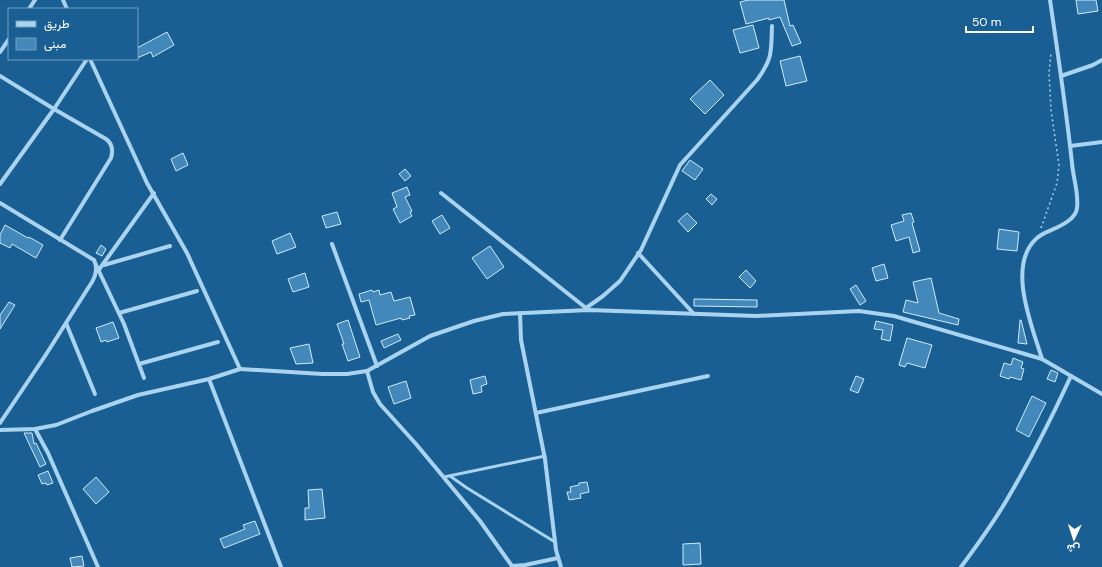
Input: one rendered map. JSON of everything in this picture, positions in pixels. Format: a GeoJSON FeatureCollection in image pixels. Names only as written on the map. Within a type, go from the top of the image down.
{"type":"FeatureCollection","features":[{"type":"Feature","properties":{"kind":"street"},"geometry":{"type":"LineString","coordinates":[[1042,358],[1023,297],[1022,281],[1024,260],[1028,248],[1038,237],[1069,221],[1077,211],[1078,200],[1072,171],[1061,76],[1050,0]]}},
{"type":"Feature","properties":{"kind":"street"},"geometry":{"type":"LineString","coordinates":[[587,309],[620,281],[638,253],[657,217],[680,165],[757,80],[766,68],[771,54],[772,26]]}},
{"type":"Feature","properties":{"kind":"street"},"geometry":{"type":"LineString","coordinates":[[0,52],[8,40]]}},
{"type":"Feature","properties":{"kind":"street"},"geometry":{"type":"LineString","coordinates":[[0,184],[87,60]]}},
{"type":"Feature","properties":{"kind":"street"},"geometry":{"type":"LineString","coordinates":[[88,60],[136,159],[186,253],[240,369]]}},
{"type":"Feature","properties":{"kind":"street"},"geometry":{"type":"LineString","coordinates":[[1061,76],[1093,65],[1102,60]]}},
{"type":"Feature","properties":{"kind":"street"},"geometry":{"type":"LineString","coordinates":[[0,76],[109,141],[112,150],[111,158],[60,240]]}},
{"type":"Feature","properties":{"kind":"street"},"geometry":{"type":"LineString","coordinates":[[1070,146],[1102,142]]}},
{"type":"Feature","properties":{"kind":"street"},"geometry":{"type":"LineString","coordinates":[[0,423],[95,276],[154,193]]}},
{"type":"Feature","properties":{"kind":"street"},"geometry":{"type":"LineString","coordinates":[[441,194],[587,309]]}},
{"type":"Feature","properties":{"kind":"street"},"geometry":{"type":"LineString","coordinates":[[0,203],[95,262],[100,270],[144,378]]}},
{"type":"Feature","properties":{"kind":"street"},"geometry":{"type":"LineString","coordinates":[[332,244],[377,366]]}},
{"type":"Feature","properties":{"kind":"street"},"geometry":{"type":"LineString","coordinates":[[103,265],[170,246]]}},
{"type":"Feature","properties":{"kind":"street"},"geometry":{"type":"LineString","coordinates":[[638,253],[694,314]]}},
{"type":"Feature","properties":{"kind":"street"},"geometry":{"type":"LineString","coordinates":[[95,262],[95,276]]}},
{"type":"Feature","properties":{"kind":"street"},"geometry":{"type":"LineString","coordinates":[[118,313],[197,291]]}},
{"type":"Feature","properties":{"kind":"street"},"geometry":{"type":"LineString","coordinates":[[0,430],[35,429],[64,422],[138,395],[209,379],[240,369],[322,374],[347,374],[367,371],[430,336],[474,321],[503,314],[587,309],[756,316],[860,311],[870,312],[894,316],[1042,358],[1102,394]]}},
{"type":"Feature","properties":{"kind":"street"},"geometry":{"type":"LineString","coordinates":[[520,313],[521,340],[545,456],[555,542],[558,558],[562,567]]}},
{"type":"Feature","properties":{"kind":"street"},"geometry":{"type":"LineString","coordinates":[[66,323],[95,394]]}},
{"type":"Feature","properties":{"kind":"street"},"geometry":{"type":"LineString","coordinates":[[138,364],[218,342]]}},
{"type":"Feature","properties":{"kind":"street"},"geometry":{"type":"LineString","coordinates":[[367,371],[373,392],[380,404],[416,444],[480,521],[512,566],[525,566],[558,558]]}},
{"type":"Feature","properties":{"kind":"street"},"geometry":{"type":"LineString","coordinates":[[536,413],[708,376]]}},
{"type":"Feature","properties":{"kind":"street"},"geometry":{"type":"LineString","coordinates":[[961,567],[1009,496],[1047,428],[1072,376]]}},
{"type":"Feature","properties":{"kind":"street"},"geometry":{"type":"LineString","coordinates":[[209,379],[281,567]]}},
{"type":"Feature","properties":{"kind":"street"},"geometry":{"type":"LineString","coordinates":[[35,429],[48,453],[98,567]]}},
{"type":"Feature","properties":{"kind":"lane"},"geometry":{"type":"LineString","coordinates":[[444,477],[545,456]]}},
{"type":"Feature","properties":{"kind":"lane"},"geometry":{"type":"LineString","coordinates":[[450,476],[555,542]]}},
{"type":"Feature","properties":{"kind":"path"},"geometry":{"type":"LineString","coordinates":[[1038,237],[1047,207],[1057,183],[1059,165],[1051,110],[1049,73],[1051,47],[1056,40]]}},
{"type":"Feature","properties":{"kind":"building"},"geometry":{"type":"Polygon","coordinates":[[[749,0],[784,0],[790,26],[793,25],[801,43],[792,46],[780,17],[769,20],[769,18],[746,24],[740,2],[749,0]]]}},
{"type":"Feature","properties":{"kind":"building"},"geometry":{"type":"Polygon","coordinates":[[[1076,0],[1096,0],[1098,11],[1078,14],[1076,0]]]}},
{"type":"Feature","properties":{"kind":"building"},"geometry":{"type":"Polygon","coordinates":[[[753,25],[759,48],[740,53],[733,30],[753,25]]]}},
{"type":"Feature","properties":{"kind":"building"},"geometry":{"type":"Polygon","coordinates":[[[167,32],[174,45],[153,57],[151,52],[138,58],[138,47],[167,32]]]}},
{"type":"Feature","properties":{"kind":"building"},"geometry":{"type":"Polygon","coordinates":[[[800,56],[807,81],[786,86],[780,61],[800,56]]]}},
{"type":"Feature","properties":{"kind":"building"},"geometry":{"type":"Polygon","coordinates":[[[710,80],[724,95],[705,114],[690,99],[710,80]]]}},
{"type":"Feature","properties":{"kind":"building"},"geometry":{"type":"Polygon","coordinates":[[[183,153],[188,165],[176,171],[171,159],[183,153]]]}},
{"type":"Feature","properties":{"kind":"building"},"geometry":{"type":"Polygon","coordinates":[[[690,160],[703,169],[695,180],[682,171],[690,160]]]}},
{"type":"Feature","properties":{"kind":"building"},"geometry":{"type":"Polygon","coordinates":[[[405,169],[411,176],[405,181],[399,174],[405,169]]]}},
{"type":"Feature","properties":{"kind":"building"},"geometry":{"type":"Polygon","coordinates":[[[407,187],[410,195],[405,197],[412,211],[410,212],[412,216],[400,223],[393,209],[397,207],[392,193],[407,187]]]}},
{"type":"Feature","properties":{"kind":"building"},"geometry":{"type":"Polygon","coordinates":[[[711,194],[717,199],[712,205],[706,199],[711,194]]]}},
{"type":"Feature","properties":{"kind":"building"},"geometry":{"type":"Polygon","coordinates":[[[337,212],[341,224],[326,228],[322,216],[337,212]]]}},
{"type":"Feature","properties":{"kind":"building"},"geometry":{"type":"Polygon","coordinates":[[[687,213],[697,223],[688,232],[678,221],[687,213]]]}},
{"type":"Feature","properties":{"kind":"building"},"geometry":{"type":"Polygon","coordinates":[[[911,213],[914,222],[912,223],[920,251],[913,253],[909,237],[896,241],[891,225],[904,221],[902,215],[911,213]]]}},
{"type":"Feature","properties":{"kind":"building"},"geometry":{"type":"Polygon","coordinates":[[[442,215],[450,228],[440,234],[432,221],[442,215]]]}},
{"type":"Feature","properties":{"kind":"building"},"geometry":{"type":"Polygon","coordinates":[[[5,225],[43,245],[36,258],[12,244],[10,248],[0,243],[0,235],[5,225]]]}},
{"type":"Feature","properties":{"kind":"building"},"geometry":{"type":"Polygon","coordinates":[[[999,229],[1019,232],[1017,251],[997,249],[999,229]]]}},
{"type":"Feature","properties":{"kind":"building"},"geometry":{"type":"Polygon","coordinates":[[[290,233],[296,247],[277,254],[272,241],[290,233]]]}},
{"type":"Feature","properties":{"kind":"building"},"geometry":{"type":"Polygon","coordinates":[[[101,245],[106,249],[102,256],[96,253],[101,245]]]}},
{"type":"Feature","properties":{"kind":"building"},"geometry":{"type":"Polygon","coordinates":[[[490,246],[504,267],[487,279],[472,258],[490,246]]]}},
{"type":"Feature","properties":{"kind":"building"},"geometry":{"type":"Polygon","coordinates":[[[884,264],[888,278],[876,281],[872,268],[884,264]]]}},
{"type":"Feature","properties":{"kind":"building"},"geometry":{"type":"Polygon","coordinates":[[[746,270],[756,281],[750,288],[739,277],[746,270]]]}},
{"type":"Feature","properties":{"kind":"building"},"geometry":{"type":"Polygon","coordinates":[[[305,273],[309,287],[293,292],[288,279],[305,273]]]}},
{"type":"Feature","properties":{"kind":"building"},"geometry":{"type":"Polygon","coordinates":[[[931,278],[939,313],[959,319],[958,325],[903,312],[906,300],[918,303],[913,282],[931,278]]]}},
{"type":"Feature","properties":{"kind":"building"},"geometry":{"type":"Polygon","coordinates":[[[856,285],[866,301],[860,305],[850,289],[856,285]]]}},
{"type":"Feature","properties":{"kind":"building"},"geometry":{"type":"Polygon","coordinates":[[[372,290],[373,292],[379,290],[380,295],[391,292],[394,301],[410,297],[415,315],[409,316],[410,318],[402,320],[401,318],[376,325],[369,300],[361,302],[359,294],[372,290]]]}},
{"type":"Feature","properties":{"kind":"building"},"geometry":{"type":"Polygon","coordinates":[[[694,299],[757,300],[757,307],[694,306],[694,299]]]}},
{"type":"Feature","properties":{"kind":"building"},"geometry":{"type":"Polygon","coordinates":[[[9,302],[15,305],[0,329],[0,315],[9,302]]]}},
{"type":"Feature","properties":{"kind":"building"},"geometry":{"type":"Polygon","coordinates":[[[348,320],[360,357],[348,361],[337,324],[348,320]]]}},
{"type":"Feature","properties":{"kind":"building"},"geometry":{"type":"Polygon","coordinates":[[[1021,320],[1027,344],[1018,343],[1021,320]]]}},
{"type":"Feature","properties":{"kind":"building"},"geometry":{"type":"Polygon","coordinates":[[[876,321],[893,325],[890,341],[881,339],[883,330],[874,329],[876,321]]]}},
{"type":"Feature","properties":{"kind":"building"},"geometry":{"type":"Polygon","coordinates":[[[113,322],[119,338],[107,342],[106,340],[101,342],[96,328],[113,322]]]}},
{"type":"Feature","properties":{"kind":"building"},"geometry":{"type":"Polygon","coordinates":[[[398,334],[401,340],[384,348],[381,341],[398,334]]]}},
{"type":"Feature","properties":{"kind":"building"},"geometry":{"type":"Polygon","coordinates":[[[907,338],[932,345],[925,368],[907,363],[905,367],[899,365],[907,338]]]}},
{"type":"Feature","properties":{"kind":"building"},"geometry":{"type":"Polygon","coordinates":[[[309,344],[313,363],[296,364],[290,348],[309,344]]]}},
{"type":"Feature","properties":{"kind":"building"},"geometry":{"type":"Polygon","coordinates":[[[1013,358],[1023,362],[1021,368],[1024,369],[1021,380],[1010,377],[1009,379],[1000,376],[1004,363],[1011,365],[1013,358]]]}},
{"type":"Feature","properties":{"kind":"building"},"geometry":{"type":"Polygon","coordinates":[[[1051,370],[1058,373],[1055,382],[1047,379],[1051,370]]]}},
{"type":"Feature","properties":{"kind":"building"},"geometry":{"type":"Polygon","coordinates":[[[485,376],[487,384],[481,386],[482,392],[473,394],[470,380],[485,376]]]}},
{"type":"Feature","properties":{"kind":"building"},"geometry":{"type":"Polygon","coordinates":[[[856,376],[864,379],[858,393],[850,390],[856,376]]]}},
{"type":"Feature","properties":{"kind":"building"},"geometry":{"type":"Polygon","coordinates":[[[406,381],[411,398],[394,404],[388,387],[406,381]]]}},
{"type":"Feature","properties":{"kind":"building"},"geometry":{"type":"Polygon","coordinates":[[[1032,396],[1046,403],[1029,437],[1016,430],[1032,396]]]}},
{"type":"Feature","properties":{"kind":"building"},"geometry":{"type":"Polygon","coordinates":[[[24,433],[32,433],[34,444],[36,443],[46,464],[40,467],[24,433]]]}},
{"type":"Feature","properties":{"kind":"building"},"geometry":{"type":"Polygon","coordinates":[[[48,471],[53,483],[47,485],[46,483],[42,484],[38,475],[48,471]]]}},
{"type":"Feature","properties":{"kind":"building"},"geometry":{"type":"Polygon","coordinates":[[[96,477],[109,492],[96,504],[83,489],[96,477]]]}},
{"type":"Feature","properties":{"kind":"building"},"geometry":{"type":"Polygon","coordinates":[[[587,482],[589,492],[580,494],[581,498],[569,500],[567,492],[571,492],[570,487],[579,485],[579,483],[587,482]]]}},
{"type":"Feature","properties":{"kind":"building"},"geometry":{"type":"Polygon","coordinates":[[[322,489],[325,518],[305,520],[305,508],[309,508],[308,490],[322,489]]]}},
{"type":"Feature","properties":{"kind":"building"},"geometry":{"type":"Polygon","coordinates":[[[255,521],[260,534],[224,548],[220,539],[245,529],[243,525],[255,521]]]}},
{"type":"Feature","properties":{"kind":"building"},"geometry":{"type":"Polygon","coordinates":[[[700,543],[701,564],[683,565],[683,544],[700,543]]]}},
{"type":"Feature","properties":{"kind":"building"},"geometry":{"type":"Polygon","coordinates":[[[82,556],[84,566],[72,567],[70,558],[82,556]]]}}]}
